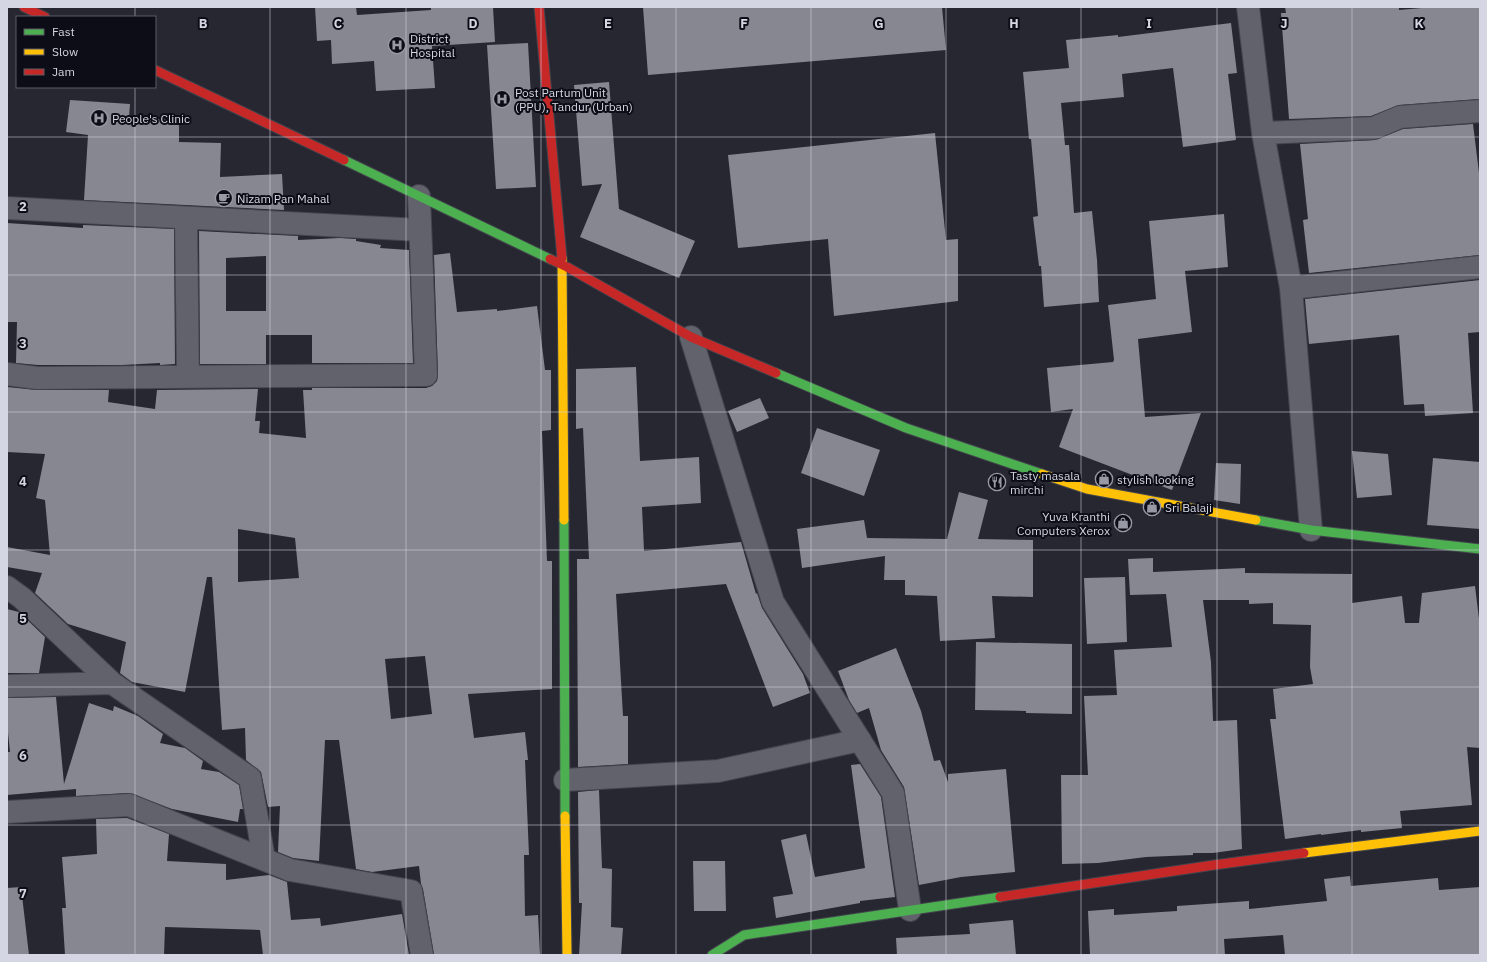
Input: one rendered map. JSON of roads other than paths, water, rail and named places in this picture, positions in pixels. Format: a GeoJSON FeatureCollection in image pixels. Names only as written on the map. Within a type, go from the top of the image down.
{"type":"FeatureCollection","features":[{"type":"Feature","properties":{"kind":"street"},"geometry":{"type":"LineString","coordinates":[[24,7],[43,16]]}},
{"type":"Feature","properties":{"kind":"street"},"geometry":{"type":"LineString","coordinates":[[539,7],[563,266],[564,780],[567,955]]}},
{"type":"Feature","properties":{"kind":"street"},"geometry":{"type":"LineString","coordinates":[[1248,7],[1263,133],[1291,288],[1311,530]]}},
{"type":"Feature","properties":{"kind":"street"},"geometry":{"type":"LineString","coordinates":[[156,70],[563,266],[691,337],[906,428],[1087,489],[1311,530],[1480,548]]}},
{"type":"Feature","properties":{"kind":"street"},"geometry":{"type":"LineString","coordinates":[[1263,133],[1374,128],[1400,117],[1480,111]]}},
{"type":"Feature","properties":{"kind":"street"},"geometry":{"type":"LineString","coordinates":[[7,374],[37,378],[426,375],[419,196]]}},
{"type":"Feature","properties":{"kind":"street"},"geometry":{"type":"LineString","coordinates":[[7,208],[420,230]]}},
{"type":"Feature","properties":{"kind":"street"},"geometry":{"type":"LineString","coordinates":[[186,218],[188,377]]}},
{"type":"Feature","properties":{"kind":"street"},"geometry":{"type":"LineString","coordinates":[[1291,288],[1480,267]]}},
{"type":"Feature","properties":{"kind":"street"},"geometry":{"type":"LineString","coordinates":[[691,337],[773,602],[893,793],[910,910]]}},
{"type":"Feature","properties":{"kind":"street"},"geometry":{"type":"LineString","coordinates":[[7,588],[22,598],[112,683],[250,778],[264,859]]}},
{"type":"Feature","properties":{"kind":"street"},"geometry":{"type":"LineString","coordinates":[[7,686],[112,683]]}},
{"type":"Feature","properties":{"kind":"street"},"geometry":{"type":"LineString","coordinates":[[564,780],[718,771],[860,740]]}},
{"type":"Feature","properties":{"kind":"street"},"geometry":{"type":"LineString","coordinates":[[7,812],[129,805],[290,870],[411,891],[422,955]]}},
{"type":"Feature","properties":{"kind":"street"},"geometry":{"type":"LineString","coordinates":[[712,955],[744,935],[1214,865],[1480,832]]}},
{"type":"Feature","properties":{"kind":"place","name":"District Hospital"},"geometry":{"type":"Point","coordinates":[397,45]}},
{"type":"Feature","properties":{"kind":"place","name":"Post Partum Unit (PPU), Tandur (Urban)"},"geometry":{"type":"Point","coordinates":[502,99]}},
{"type":"Feature","properties":{"kind":"place","name":"People's Clinic"},"geometry":{"type":"Point","coordinates":[99,118]}},
{"type":"Feature","properties":{"kind":"place","name":"Nizam Pan Mahal"},"geometry":{"type":"Point","coordinates":[224,198]}},
{"type":"Feature","properties":{"kind":"place","name":"stylish looking"},"geometry":{"type":"Point","coordinates":[1104,479]}},
{"type":"Feature","properties":{"kind":"place","name":"Tasty masala mirchi"},"geometry":{"type":"Point","coordinates":[997,482]}},
{"type":"Feature","properties":{"kind":"place","name":"Sri Balaji"},"geometry":{"type":"Point","coordinates":[1152,507]}},
{"type":"Feature","properties":{"kind":"place","name":"Yuva Kranthi Computers Xerox"},"geometry":{"type":"Point","coordinates":[1123,523]}}]}
